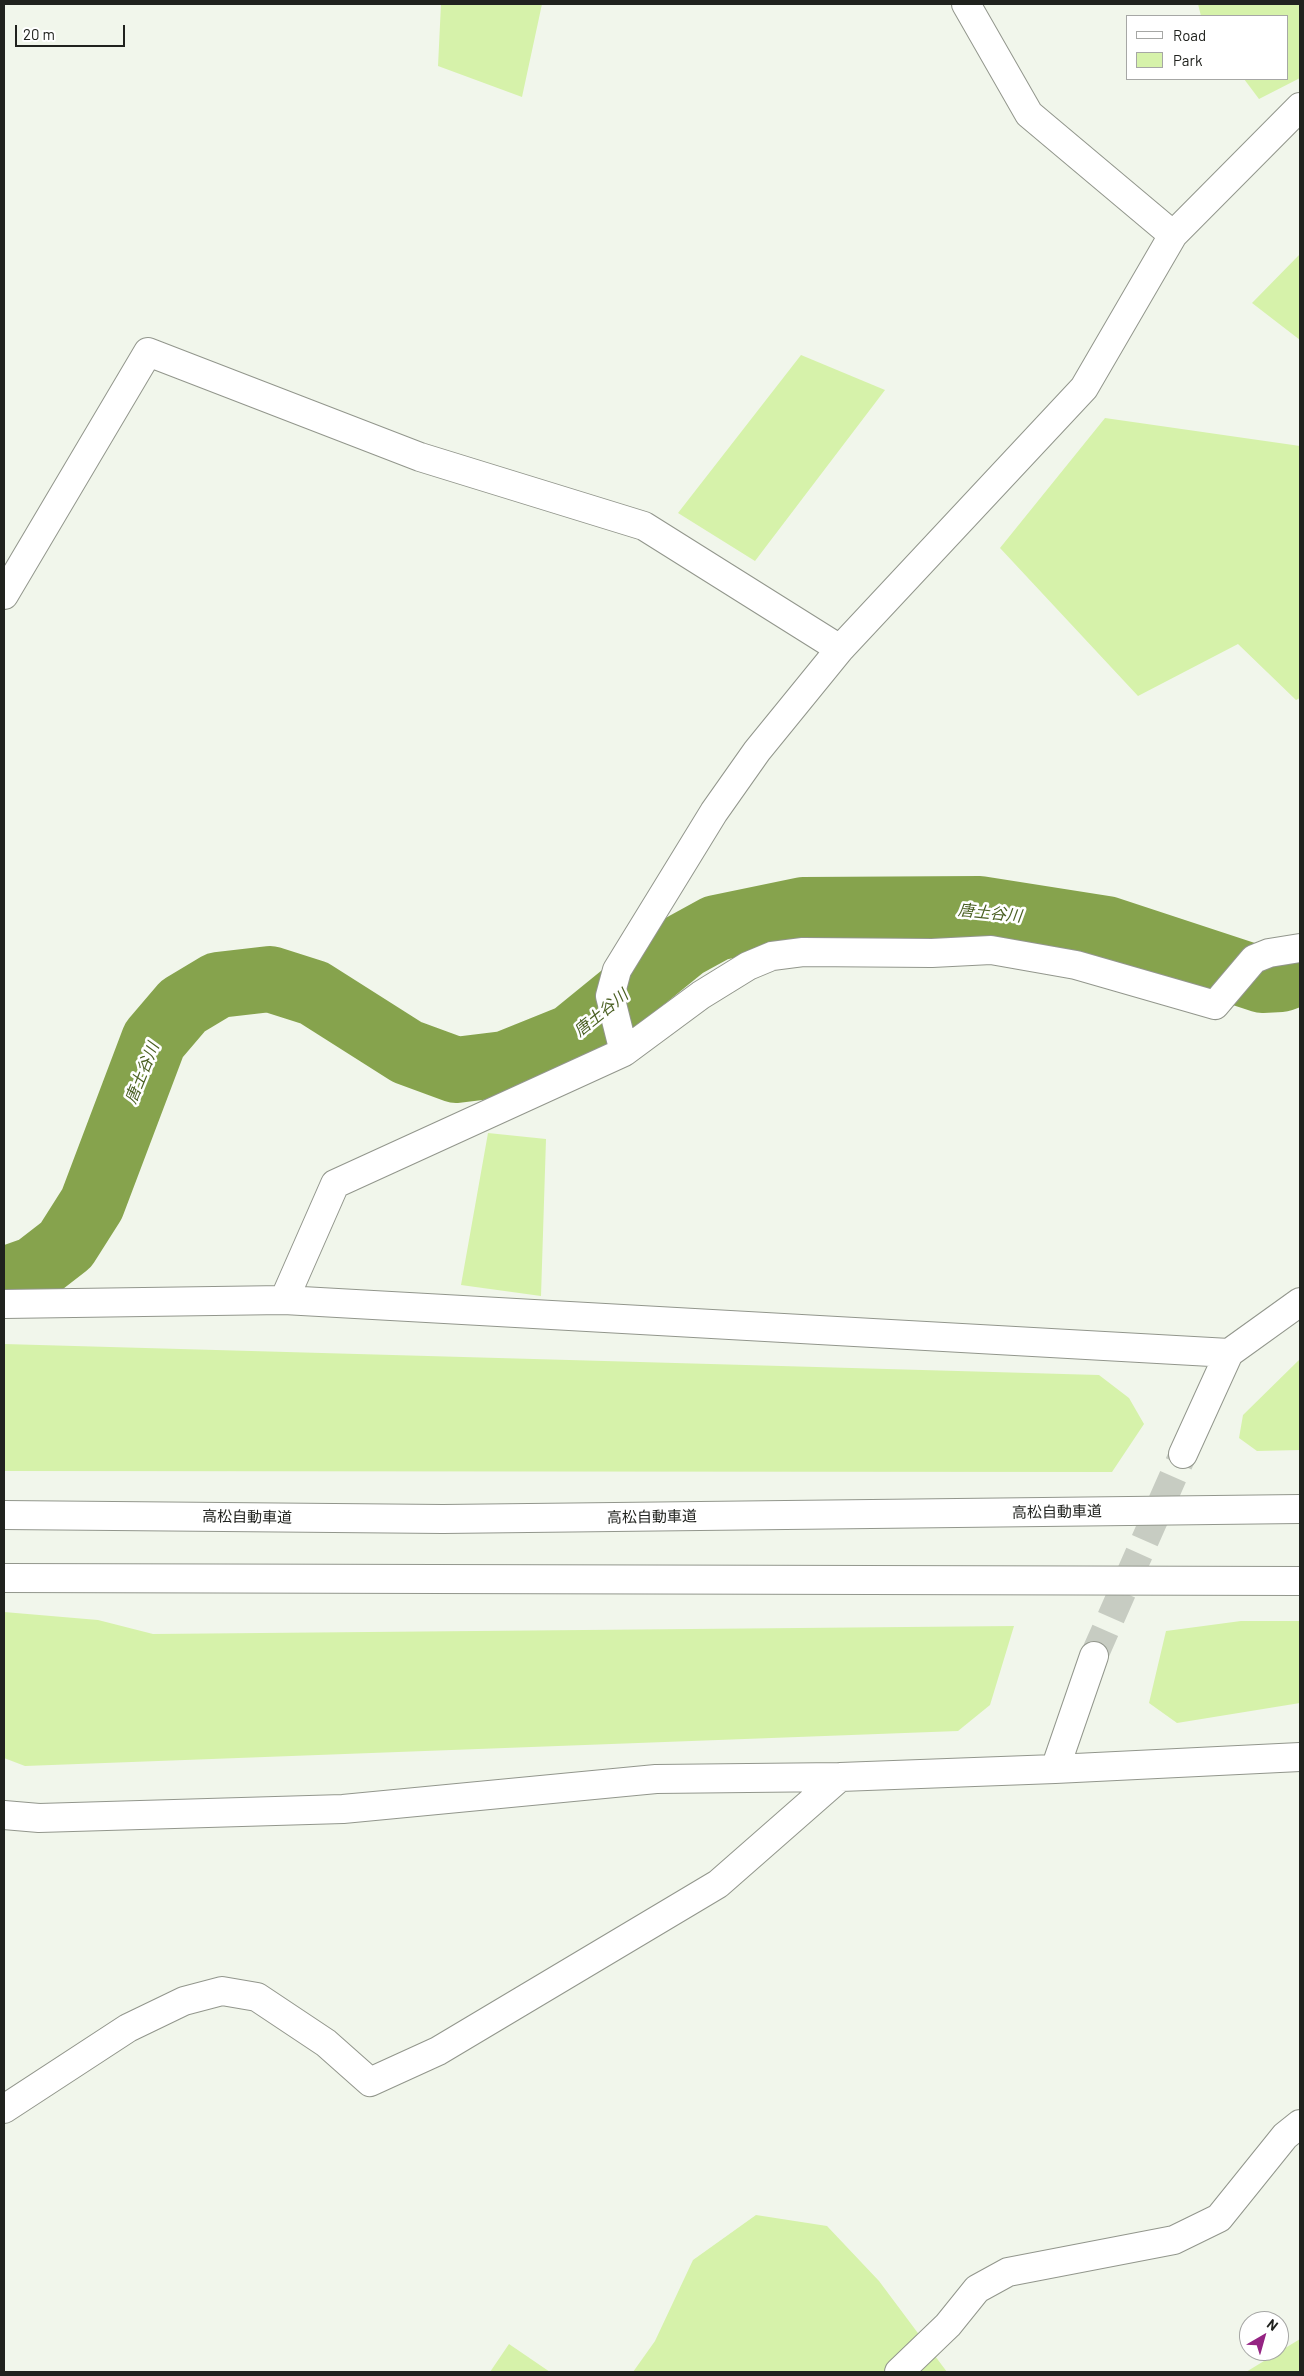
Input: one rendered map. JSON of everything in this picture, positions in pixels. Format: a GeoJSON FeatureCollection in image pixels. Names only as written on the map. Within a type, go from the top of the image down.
{"type":"FeatureCollection","features":[{"type":"Feature","properties":{"kind":"main road"},"geometry":{"type":"LineString","coordinates":[[966,4],[1028,114],[1173,235]]}},
{"type":"Feature","properties":{"kind":"main road"},"geometry":{"type":"LineString","coordinates":[[622,1044],[610,996],[617,970],[714,812],[758,751],[840,649],[1084,388],[1173,235],[1300,107]]}},
{"type":"Feature","properties":{"kind":"main road"},"geometry":{"type":"LineString","coordinates":[[4,595],[148,352],[420,456],[644,526],[840,649]]}},
{"type":"Feature","properties":{"kind":"main road"},"geometry":{"type":"LineString","coordinates":[[284,1300],[335,1184],[622,1044],[748,966],[772,956],[803,952],[932,953],[991,950],[1076,964],[1215,1005],[1254,959],[1269,953],[1300,948]]}},
{"type":"Feature","properties":{"kind":"main road"},"geometry":{"type":"LineString","coordinates":[[4,1304],[284,1300],[1229,1353]]}},
{"type":"Feature","properties":{"kind":"main road"},"geometry":{"type":"LineString","coordinates":[[1183,1454],[1229,1353],[1300,1302]]}},
{"type":"Feature","properties":{"kind":"main road","name":"高松自動車道"},"geometry":{"type":"LineString","coordinates":[[4,1515],[443,1519],[1300,1509]]}},
{"type":"Feature","properties":{"kind":"main road"},"geometry":{"type":"LineString","coordinates":[[4,1578],[1300,1581]]}},
{"type":"Feature","properties":{"kind":"main road"},"geometry":{"type":"LineString","coordinates":[[1055,1770],[1094,1656]]}},
{"type":"Feature","properties":{"kind":"main road"},"geometry":{"type":"LineString","coordinates":[[4,1815],[39,1818],[343,1808],[656,1779],[1055,1770],[1300,1757]]}},
{"type":"Feature","properties":{"kind":"main road"},"geometry":{"type":"LineString","coordinates":[[4,2109],[128,2028],[184,2001],[222,1992],[257,1997],[326,2043],[370,2082],[438,2051],[718,1884],[840,1776]]}},
{"type":"Feature","properties":{"kind":"main road"},"geometry":{"type":"LineString","coordinates":[[899,2372],[948,2324],[977,2289],[1008,2272],[1174,2240],[1219,2218],[1285,2136],[1300,2124]]}},
{"type":"Feature","properties":{"kind":"green space"},"geometry":{"type":"Polygon","coordinates":[[[441,4],[542,4],[522,97],[438,66],[441,4]]]}},
{"type":"Feature","properties":{"kind":"green space"},"geometry":{"type":"Polygon","coordinates":[[[1198,4],[1300,4],[1300,78],[1259,99],[1245,80],[1289,80],[1289,15],[1201,15],[1198,4]]]}},
{"type":"Feature","properties":{"kind":"green space"},"geometry":{"type":"Polygon","coordinates":[[[1300,254],[1300,340],[1252,303],[1300,254]]]}},
{"type":"Feature","properties":{"kind":"green space"},"geometry":{"type":"Polygon","coordinates":[[[801,355],[885,390],[755,561],[678,513],[801,355]]]}},
{"type":"Feature","properties":{"kind":"green space"},"geometry":{"type":"Polygon","coordinates":[[[1105,418],[1300,446],[1300,698],[1296,700],[1238,644],[1138,696],[1000,548],[1105,418]]]}},
{"type":"Feature","properties":{"kind":"green space"},"geometry":{"type":"Polygon","coordinates":[[[488,1133],[546,1139],[541,1296],[461,1285],[488,1133]]]}},
{"type":"Feature","properties":{"kind":"green space"},"geometry":{"type":"Polygon","coordinates":[[[4,1344],[1099,1375],[1129,1398],[1144,1424],[1112,1472],[4,1471],[4,1344]]]}},
{"type":"Feature","properties":{"kind":"green space"},"geometry":{"type":"Polygon","coordinates":[[[1300,1359],[1300,1450],[1257,1451],[1239,1438],[1243,1415],[1300,1359]]]}},
{"type":"Feature","properties":{"kind":"green space"},"geometry":{"type":"Polygon","coordinates":[[[4,1612],[98,1620],[153,1634],[1014,1626],[990,1705],[958,1731],[25,1766],[4,1758],[4,1612]]]}},
{"type":"Feature","properties":{"kind":"green space"},"geometry":{"type":"Polygon","coordinates":[[[1241,1621],[1300,1621],[1300,1703],[1177,1723],[1149,1703],[1166,1631],[1241,1621]]]}},
{"type":"Feature","properties":{"kind":"green space"},"geometry":{"type":"Polygon","coordinates":[[[756,2215],[827,2226],[879,2281],[947,2372],[633,2372],[655,2341],[693,2260],[756,2215]]]}},
{"type":"Feature","properties":{"kind":"green space"},"geometry":{"type":"Polygon","coordinates":[[[1300,2339],[1300,2372],[1246,2372],[1264,2361],[1289,2361],[1289,2346],[1300,2339]]]}},
{"type":"Feature","properties":{"kind":"green space"},"geometry":{"type":"Polygon","coordinates":[[[509,2344],[550,2372],[490,2372],[509,2344]]]}},
{"type":"Feature","properties":{"kind":"waterway","name":"唐土谷川"},"geometry":{"type":"LineString","coordinates":[[4,1280],[35,1269],[66,1245],[92,1204],[154,1040],[183,1006],[218,985],[270,979],[314,993],[407,1052],[456,1070],[505,1064],[572,1037],[685,945],[716,928],[803,910],[980,909],[1107,929],[1262,980],[1281,979],[1300,972]]}},
{"type":"Feature","properties":{"kind":"tunnel"},"geometry":{"type":"LineString","coordinates":[[1094,1656],[1183,1454]]}}]}
